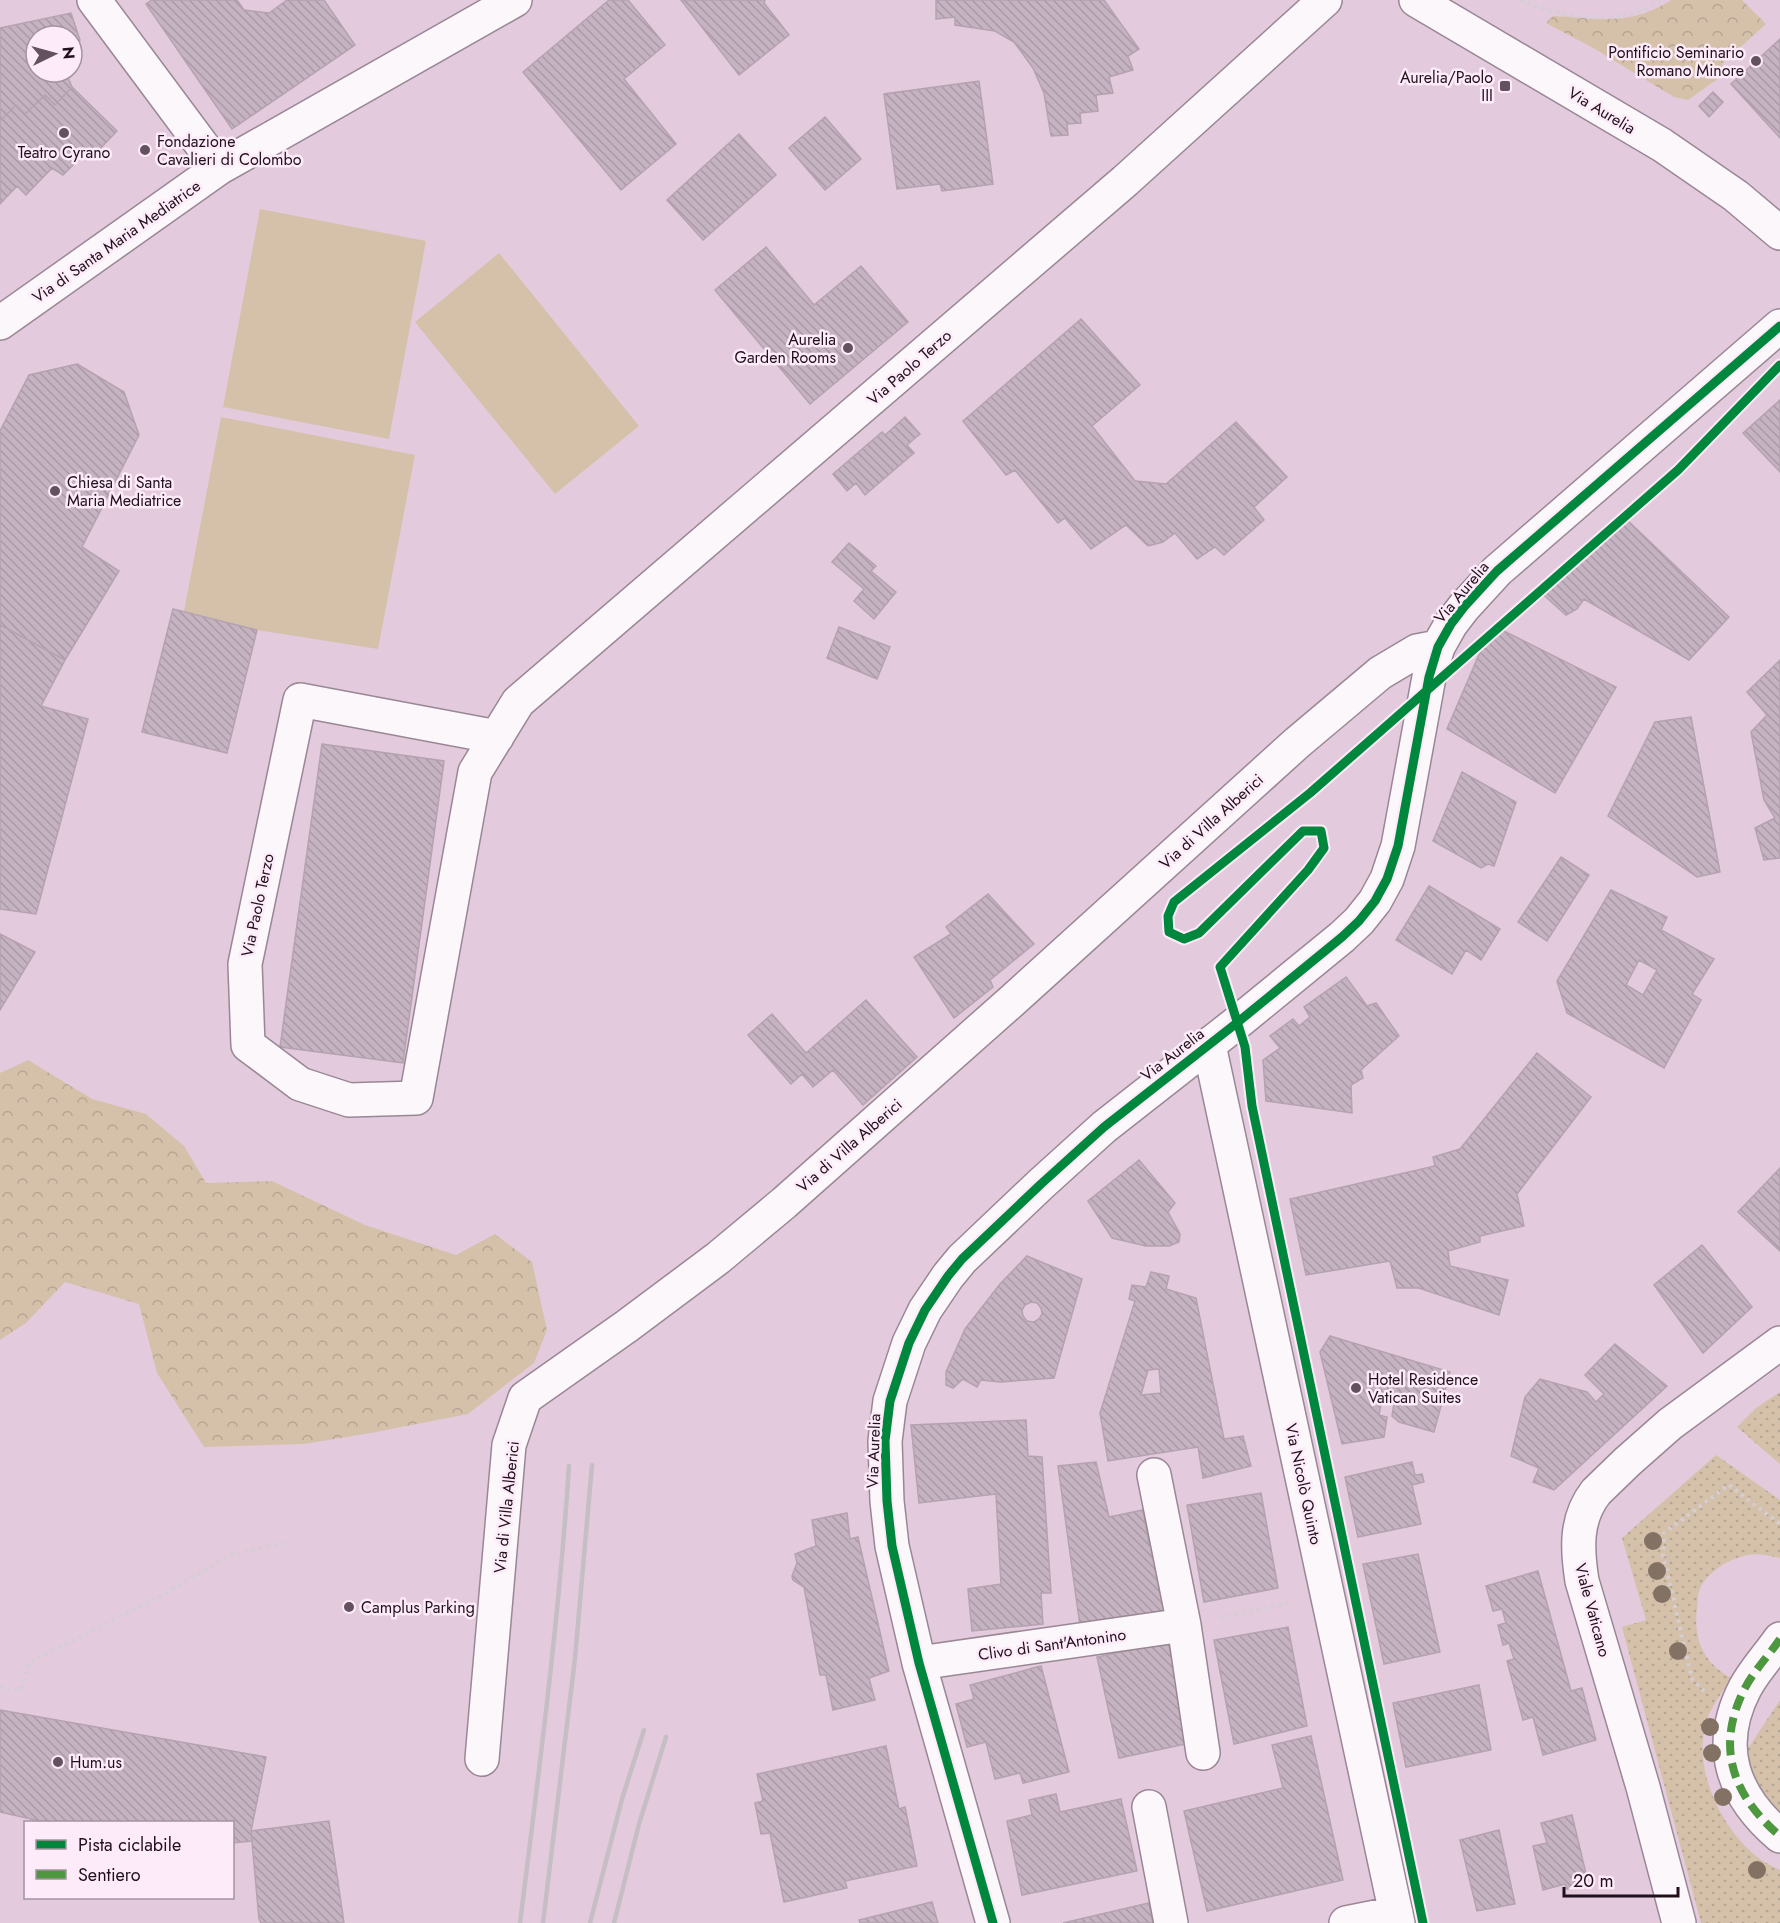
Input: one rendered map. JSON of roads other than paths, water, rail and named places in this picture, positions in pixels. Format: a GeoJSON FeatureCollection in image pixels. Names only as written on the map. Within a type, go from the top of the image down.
{"type":"FeatureCollection","features":[{"type":"Feature","properties":{"kind":"street"},"geometry":{"type":"LineString","coordinates":[[94,0],[219,168]]}},
{"type":"Feature","properties":{"kind":"street","name":"Via di Santa Maria Mediatrice"},"geometry":{"type":"LineString","coordinates":[[0,323],[219,168],[515,0]]}},
{"type":"Feature","properties":{"kind":"street","name":"Via Paolo Terzo"},"geometry":{"type":"LineString","coordinates":[[497,737],[300,700],[244,964],[248,1045],[300,1084],[349,1100],[417,1098],[476,772],[497,737],[518,702],[1125,181],[1325,0]]}},
{"type":"Feature","properties":{"kind":"street","name":"Via Aurelia"},"geometry":{"type":"LineString","coordinates":[[1416,0],[1662,145],[1736,196],[1780,233]]}},
{"type":"Feature","properties":{"kind":"street","name":"Via Aurelia"},"geometry":{"type":"LineString","coordinates":[[993,1923],[919,1663],[892,1546],[885,1441],[891,1401],[899,1370],[915,1328],[936,1292],[962,1259],[1041,1184],[1104,1127],[1342,938],[1359,921],[1381,891],[1391,870],[1398,846],[1429,676],[1438,647],[1451,624],[1497,571],[1780,326]]}},
{"type":"Feature","properties":{"kind":"street","name":"Via di Villa Alberici"},"geometry":{"type":"LineString","coordinates":[[482,1759],[509,1445],[525,1398],[718,1258],[784,1203],[1022,992],[1298,742],[1380,673],[1417,651],[1438,647]]}},
{"type":"Feature","properties":{"kind":"street","name":"Via Nicolò Quinto"},"geometry":{"type":"LineString","coordinates":[[1209,1045],[1397,1918]]}},
{"type":"Feature","properties":{"kind":"street","name":"Viale Vaticano"},"geometry":{"type":"LineString","coordinates":[[1679,1923],[1582,1581],[1578,1553],[1580,1522],[1589,1501],[1596,1492],[1647,1444],[1678,1418],[1780,1343]]}},
{"type":"Feature","properties":{"kind":"street"},"geometry":{"type":"LineString","coordinates":[[1154,1475],[1184,1625],[1203,1753]]}},
{"type":"Feature","properties":{"kind":"street","name":"Clivo di Sant'Antonino"},"geometry":{"type":"LineString","coordinates":[[919,1663],[1184,1625]]}},
{"type":"Feature","properties":{"kind":"street"},"geometry":{"type":"LineString","coordinates":[[1780,1639],[1746,1687],[1734,1713],[1730,1739],[1731,1757],[1740,1787],[1757,1814],[1780,1836]]}},
{"type":"Feature","properties":{"kind":"street"},"geometry":{"type":"LineString","coordinates":[[1149,1807],[1171,1923]]}},
{"type":"Feature","properties":{"kind":"street"},"geometry":{"type":"LineString","coordinates":[[1346,1923],[1397,1918]]}},
{"type":"Feature","properties":{"kind":"railway"},"geometry":{"type":"LineString","coordinates":[[543,1923],[575,1658],[592,1465]]}},
{"type":"Feature","properties":{"kind":"railway"},"geometry":{"type":"LineString","coordinates":[[520,1923],[554,1638],[569,1466]]}},
{"type":"Feature","properties":{"kind":"railway"},"geometry":{"type":"LineString","coordinates":[[590,1923],[622,1799],[644,1730]]}},
{"type":"Feature","properties":{"kind":"railway"},"geometry":{"type":"LineString","coordinates":[[614,1923],[639,1824],[666,1737]]}},
{"type":"Feature","properties":{"kind":"place","name":"Pontificio Seminario Romano Minore"},"geometry":{"type":"Point","coordinates":[1756,61]}},
{"type":"Feature","properties":{"kind":"place","name":"Aurelia/Paolo III"},"geometry":{"type":"Point","coordinates":[1505,86]}},
{"type":"Feature","properties":{"kind":"place","name":"Teatro Cyrano"},"geometry":{"type":"Point","coordinates":[64,133]}},
{"type":"Feature","properties":{"kind":"place","name":"Fondazione Cavalieri di Colombo"},"geometry":{"type":"Point","coordinates":[145,150]}},
{"type":"Feature","properties":{"kind":"place","name":"Aurelia Garden Rooms"},"geometry":{"type":"Point","coordinates":[848,348]}},
{"type":"Feature","properties":{"kind":"place","name":"Chiesa di Santa Maria Mediatrice"},"geometry":{"type":"Point","coordinates":[55,491]}},
{"type":"Feature","properties":{"kind":"place","name":"Hotel Residence Vatican Suites"},"geometry":{"type":"Point","coordinates":[1356,1388]}},
{"type":"Feature","properties":{"kind":"place","name":"Camplus Parking"},"geometry":{"type":"Point","coordinates":[349,1607]}},
{"type":"Feature","properties":{"kind":"place","name":"Hum.us"},"geometry":{"type":"Point","coordinates":[58,1762]}}]}
